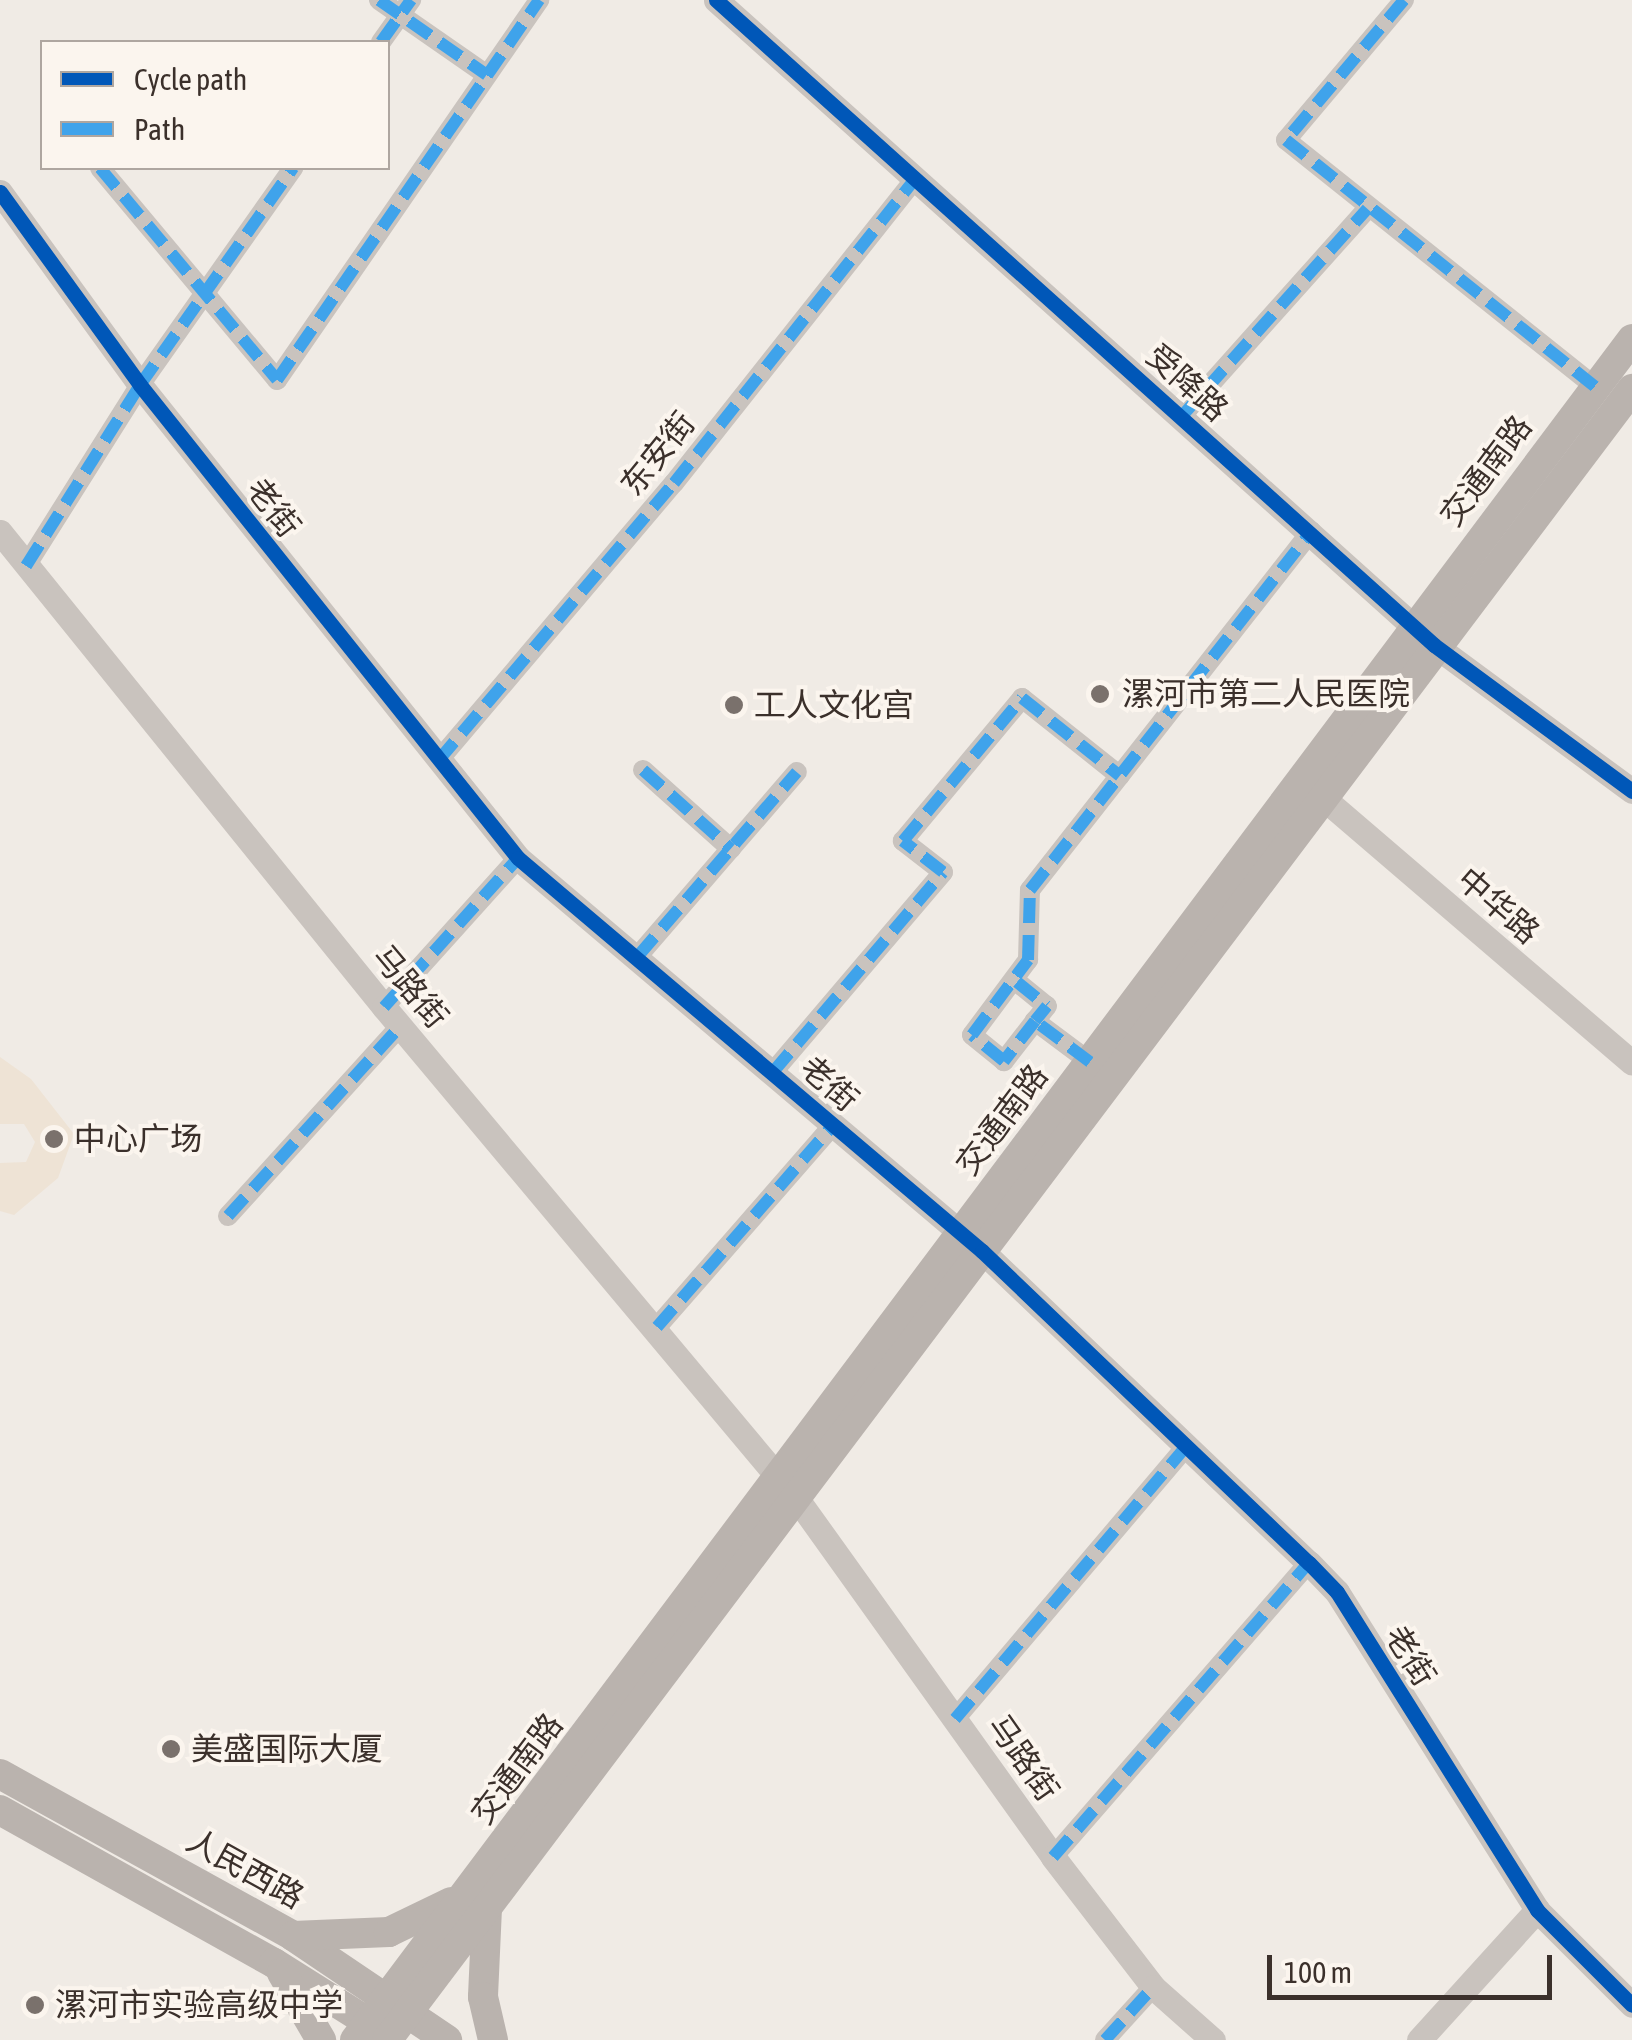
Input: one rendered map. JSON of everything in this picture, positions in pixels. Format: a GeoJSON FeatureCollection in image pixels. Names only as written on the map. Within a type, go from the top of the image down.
{"type":"FeatureCollection","features":[{"type":"Feature","properties":{"kind":"main road","name":"交通南路"},"geometry":{"type":"LineString","coordinates":[[384,2026],[971,1242],[1322,798],[1423,635],[1594,387],[1632,339]]}},
{"type":"Feature","properties":{"kind":"main road","name":"交通南路"},"geometry":{"type":"LineString","coordinates":[[971,1242],[1090,1062],[1423,635],[1632,389]]}},
{"type":"Feature","properties":{"kind":"main road","name":"人民西路"},"geometry":{"type":"LineString","coordinates":[[0,1774],[293,1936],[384,2026]]}},
{"type":"Feature","properties":{"kind":"main road","name":"人民西路"},"geometry":{"type":"LineString","coordinates":[[0,1810],[384,2026],[448,2040]]}},
{"type":"Feature","properties":{"kind":"main road"},"geometry":{"type":"LineString","coordinates":[[293,1936],[389,1932],[476,1900],[483,1998],[493,2040]]}},
{"type":"Feature","properties":{"kind":"main road"},"geometry":{"type":"LineString","coordinates":[[274,1963],[322,2040]]}},
{"type":"Feature","properties":{"kind":"street"},"geometry":{"type":"LineString","coordinates":[[378,0],[406,8],[487,75]]}},
{"type":"Feature","properties":{"kind":"street"},"geometry":{"type":"LineString","coordinates":[[102,170],[277,380],[539,0]]}},
{"type":"Feature","properties":{"kind":"street","name":"受降路"},"geometry":{"type":"LineString","coordinates":[[716,0],[1423,635],[1632,792]]}},
{"type":"Feature","properties":{"kind":"street"},"geometry":{"type":"LineString","coordinates":[[1404,0],[1286,140],[1367,209],[1594,387]]}},
{"type":"Feature","properties":{"kind":"street"},"geometry":{"type":"LineString","coordinates":[[382,40],[406,8]]}},
{"type":"Feature","properties":{"kind":"street"},"geometry":{"type":"LineString","coordinates":[[26,566],[140,385],[292,170]]}},
{"type":"Feature","properties":{"kind":"street","name":"东安街"},"geometry":{"type":"LineString","coordinates":[[438,761],[674,483],[916,178]]}},
{"type":"Feature","properties":{"kind":"street","name":"老街"},"geometry":{"type":"LineString","coordinates":[[0,192],[140,385],[518,858],[971,1242],[1309,1563],[1337,1592],[1537,1910],[1632,2005]]}},
{"type":"Feature","properties":{"kind":"street"},"geometry":{"type":"LineString","coordinates":[[1182,416],[1367,209]]}},
{"type":"Feature","properties":{"kind":"street"},"geometry":{"type":"LineString","coordinates":[[1016,982],[1047,1006],[1004,1061],[972,1036],[1016,982],[1028,960],[1030,890],[1311,531]]}},
{"type":"Feature","properties":{"kind":"street","name":"马路街"},"geometry":{"type":"LineString","coordinates":[[0,532],[392,1016],[658,1327],[788,1488],[1052,1856],[1153,1987],[1213,2040]]}},
{"type":"Feature","properties":{"kind":"street"},"geometry":{"type":"LineString","coordinates":[[773,1072],[942,872],[903,841],[1022,698],[1120,776]]}},
{"type":"Feature","properties":{"kind":"street"},"geometry":{"type":"LineString","coordinates":[[643,770],[731,849]]}},
{"type":"Feature","properties":{"kind":"street"},"geometry":{"type":"LineString","coordinates":[[638,956],[797,772]]}},
{"type":"Feature","properties":{"kind":"street","name":"中华路"},"geometry":{"type":"LineString","coordinates":[[1322,798],[1632,1063]]}},
{"type":"Feature","properties":{"kind":"street"},"geometry":{"type":"LineString","coordinates":[[228,1216],[518,858]]}},
{"type":"Feature","properties":{"kind":"street"},"geometry":{"type":"LineString","coordinates":[[1036,1021],[1090,1062]]}},
{"type":"Feature","properties":{"kind":"street"},"geometry":{"type":"LineString","coordinates":[[658,1327],[833,1125]]}},
{"type":"Feature","properties":{"kind":"street"},"geometry":{"type":"LineString","coordinates":[[955,1720],[1188,1444]]}},
{"type":"Feature","properties":{"kind":"street"},"geometry":{"type":"LineString","coordinates":[[1052,1856],[1309,1563]]}},
{"type":"Feature","properties":{"kind":"street"},"geometry":{"type":"LineString","coordinates":[[1419,2040],[1537,1910]]}},
{"type":"Feature","properties":{"kind":"street"},"geometry":{"type":"LineString","coordinates":[[1105,2040],[1153,1987]]}},
{"type":"Feature","properties":{"kind":"shaded area","name":"中心广场"},"geometry":{"type":"Polygon","coordinates":[[[0,1057],[31,1079],[74,1134],[58,1178],[14,1215],[0,1211],[0,1163],[26,1162],[35,1142],[24,1124],[0,1124],[0,1057]]]}},
{"type":"Feature","properties":{"kind":"marked path"},"geometry":{"type":"LineString","coordinates":[[379,0],[487,75]]}},
{"type":"Feature","properties":{"kind":"marked path"},"geometry":{"type":"LineString","coordinates":[[382,40],[411,0]]}},
{"type":"Feature","properties":{"kind":"marked path"},"geometry":{"type":"LineString","coordinates":[[102,170],[277,380],[539,0]]}},
{"type":"Feature","properties":{"kind":"marked path"},"geometry":{"type":"LineString","coordinates":[[1404,0],[1286,140],[1595,387]]}},
{"type":"Feature","properties":{"kind":"marked path"},"geometry":{"type":"LineString","coordinates":[[26,566],[140,385],[292,170]]}},
{"type":"Feature","properties":{"kind":"marked path"},"geometry":{"type":"LineString","coordinates":[[438,761],[674,483],[916,178]]}},
{"type":"Feature","properties":{"kind":"marked path"},"geometry":{"type":"LineString","coordinates":[[1182,416],[1367,209]]}},
{"type":"Feature","properties":{"kind":"marked path"},"geometry":{"type":"LineString","coordinates":[[1090,1062],[1035,1021],[1004,1061],[972,1035],[1028,960],[1030,890],[1311,531]]}},
{"type":"Feature","properties":{"kind":"marked path"},"geometry":{"type":"LineString","coordinates":[[773,1072],[943,872],[903,841],[1022,698],[1120,776]]}},
{"type":"Feature","properties":{"kind":"marked path"},"geometry":{"type":"LineString","coordinates":[[643,770],[731,849]]}},
{"type":"Feature","properties":{"kind":"marked path"},"geometry":{"type":"LineString","coordinates":[[638,956],[797,772]]}},
{"type":"Feature","properties":{"kind":"marked path"},"geometry":{"type":"LineString","coordinates":[[384,1007],[518,858]]}},
{"type":"Feature","properties":{"kind":"marked path"},"geometry":{"type":"LineString","coordinates":[[1017,982],[1047,1006],[1035,1021]]}},
{"type":"Feature","properties":{"kind":"marked path"},"geometry":{"type":"LineString","coordinates":[[228,1216],[400,1026]]}},
{"type":"Feature","properties":{"kind":"marked path"},"geometry":{"type":"LineString","coordinates":[[657,1327],[833,1125]]}},
{"type":"Feature","properties":{"kind":"marked path"},"geometry":{"type":"LineString","coordinates":[[955,1719],[1187,1445]]}},
{"type":"Feature","properties":{"kind":"marked path"},"geometry":{"type":"LineString","coordinates":[[1053,1857],[1309,1563]]}},
{"type":"Feature","properties":{"kind":"marked path"},"geometry":{"type":"LineString","coordinates":[[1105,2040],[1153,1987]]}},
{"type":"Feature","properties":{"kind":"cycle path"},"geometry":{"type":"LineString","coordinates":[[716,0],[1434,645],[1632,791]]}},
{"type":"Feature","properties":{"kind":"cycle path"},"geometry":{"type":"LineString","coordinates":[[0,192],[140,385],[518,858],[982,1251],[1309,1563],[1337,1592],[1537,1910],[1632,2005]]}},
{"type":"Feature","properties":{"kind":"place","name":"漯河市第二人民医院"},"geometry":{"type":"Point","coordinates":[1100,694]}},
{"type":"Feature","properties":{"kind":"place","name":"工人文化宫"},"geometry":{"type":"Point","coordinates":[734,705]}},
{"type":"Feature","properties":{"kind":"place","name":"中心广场"},"geometry":{"type":"Point","coordinates":[54,1139]}},
{"type":"Feature","properties":{"kind":"place","name":"美盛国际大厦"},"geometry":{"type":"Point","coordinates":[171,1749]}},
{"type":"Feature","properties":{"kind":"place","name":"漯河市实验高级中学"},"geometry":{"type":"Point","coordinates":[35,2005]}}]}
